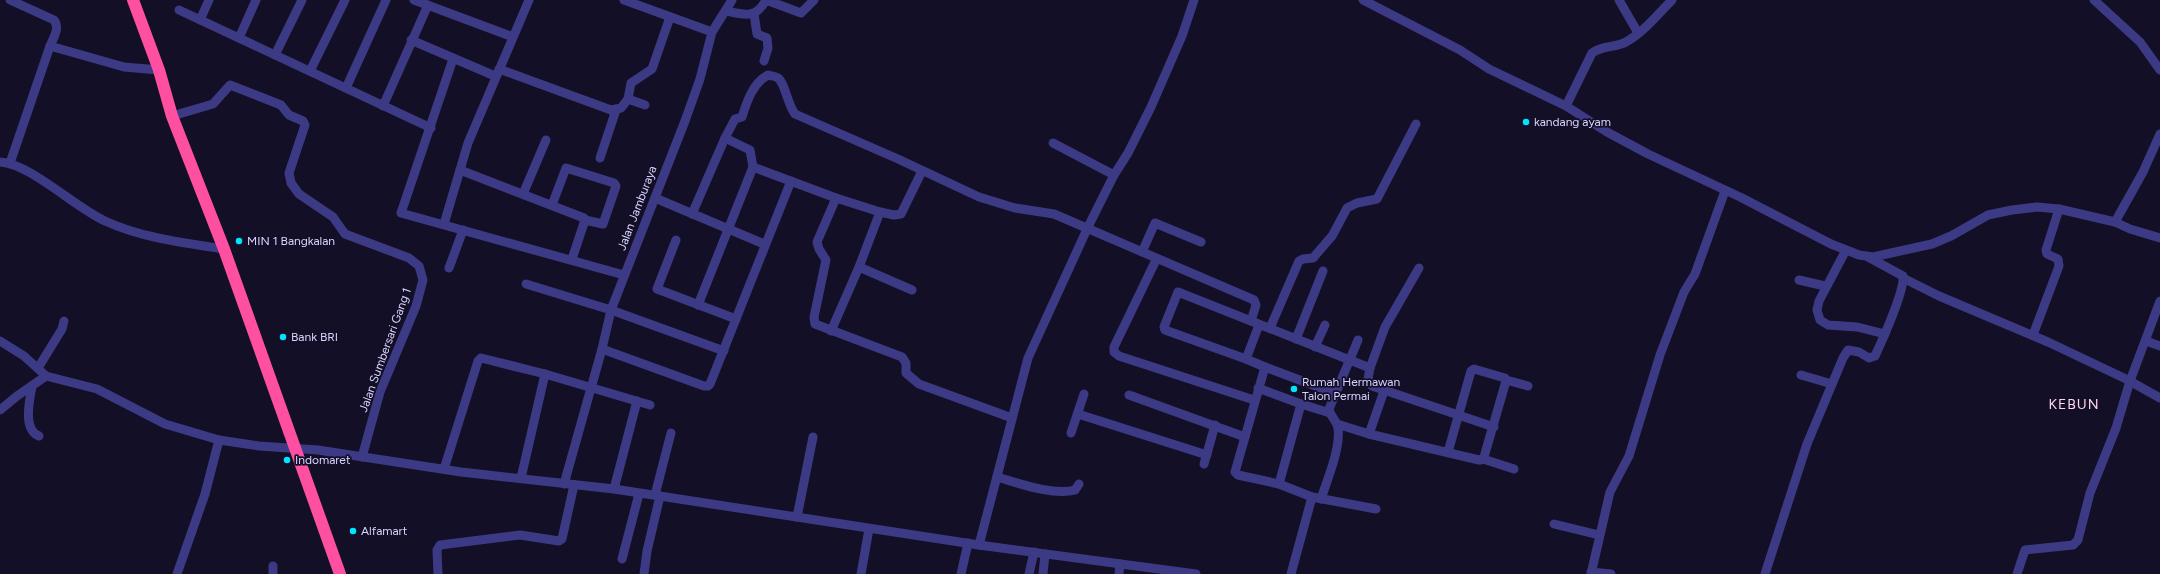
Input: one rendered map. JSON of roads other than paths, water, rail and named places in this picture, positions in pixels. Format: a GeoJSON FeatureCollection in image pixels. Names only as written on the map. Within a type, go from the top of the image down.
{"type":"FeatureCollection","features":[{"type":"Feature","properties":{"kind":"highway"},"geometry":{"type":"LineString","coordinates":[[133,0],[159,70],[172,116],[224,249],[340,574]]}},
{"type":"Feature","properties":{"kind":"street"},"geometry":{"type":"LineString","coordinates":[[10,0],[54,20],[57,26],[10,163]]}},
{"type":"Feature","properties":{"kind":"street"},"geometry":{"type":"LineString","coordinates":[[200,20],[209,0]]}},
{"type":"Feature","properties":{"kind":"street"},"geometry":{"type":"LineString","coordinates":[[239,38],[256,0]]}},
{"type":"Feature","properties":{"kind":"street"},"geometry":{"type":"LineString","coordinates":[[275,55],[302,0]]}},
{"type":"Feature","properties":{"kind":"street"},"geometry":{"type":"LineString","coordinates":[[310,71],[345,0]]}},
{"type":"Feature","properties":{"kind":"street"},"geometry":{"type":"LineString","coordinates":[[346,88],[386,0]]}},
{"type":"Feature","properties":{"kind":"street"},"geometry":{"type":"LineString","coordinates":[[414,0],[513,37]]}},
{"type":"Feature","properties":{"kind":"street"},"geometry":{"type":"LineString","coordinates":[[624,0],[712,32]]}},
{"type":"Feature","properties":{"kind":"street","name":"Jalan Jamburaya"},"geometry":{"type":"LineString","coordinates":[[564,484],[602,349],[611,310],[700,78],[712,32],[732,0]]}},
{"type":"Feature","properties":{"kind":"street"},"geometry":{"type":"LineString","coordinates":[[726,11],[754,14],[761,8],[766,0],[801,13],[814,0]]}},
{"type":"Feature","properties":{"kind":"street"},"geometry":{"type":"LineString","coordinates":[[979,545],[1028,358],[1088,227],[1151,107],[1182,36],[1194,0]]}},
{"type":"Feature","properties":{"kind":"street"},"geometry":{"type":"LineString","coordinates":[[1363,0],[1460,50],[1489,69],[1566,106],[1607,132],[1648,154],[1846,250],[1868,257],[1899,274],[1903,278],[1939,296],[2033,335],[2130,381],[2160,398]]}},
{"type":"Feature","properties":{"kind":"street"},"geometry":{"type":"LineString","coordinates":[[1619,0],[1638,33]]}},
{"type":"Feature","properties":{"kind":"street"},"geometry":{"type":"LineString","coordinates":[[1566,106],[1592,53],[1598,48],[1621,44],[1638,33],[1672,0]]}},
{"type":"Feature","properties":{"kind":"street"},"geometry":{"type":"LineString","coordinates":[[2094,0],[2140,42],[2160,70]]}},
{"type":"Feature","properties":{"kind":"street"},"geometry":{"type":"LineString","coordinates":[[444,224],[468,143],[513,37],[526,1]]}},
{"type":"Feature","properties":{"kind":"street"},"geometry":{"type":"LineString","coordinates":[[383,106],[411,40],[428,5]]}},
{"type":"Feature","properties":{"kind":"street"},"geometry":{"type":"LineString","coordinates":[[179,10],[431,128]]}},
{"type":"Feature","properties":{"kind":"street"},"geometry":{"type":"LineString","coordinates":[[754,14],[757,34],[767,38],[768,42],[764,61]]}},
{"type":"Feature","properties":{"kind":"street"},"geometry":{"type":"LineString","coordinates":[[411,40],[453,59],[616,110],[624,107],[628,99],[631,83],[649,71],[667,16]]}},
{"type":"Feature","properties":{"kind":"street"},"geometry":{"type":"LineString","coordinates":[[50,46],[124,67],[159,70]]}},
{"type":"Feature","properties":{"kind":"street"},"geometry":{"type":"LineString","coordinates":[[453,59],[431,128],[401,213],[572,259],[624,275]]}},
{"type":"Feature","properties":{"kind":"street"},"geometry":{"type":"LineString","coordinates":[[692,214],[725,138],[735,119],[742,117],[750,95],[761,79],[768,75],[778,78],[790,108],[794,114],[979,197],[1015,208],[1054,214],[1088,227],[1156,260],[1254,300],[1256,304],[1255,323],[1246,359]]}},
{"type":"Feature","properties":{"kind":"street","name":"Jalan Sumbersari Gang 1"},"geometry":{"type":"LineString","coordinates":[[172,116],[213,104],[230,85],[281,105],[289,115],[303,121],[305,125],[289,173],[291,183],[299,194],[333,217],[345,234],[409,258],[419,266],[423,280],[416,306],[380,392],[362,457]]}},
{"type":"Feature","properties":{"kind":"street"},"geometry":{"type":"LineString","coordinates":[[628,99],[645,105]]}},
{"type":"Feature","properties":{"kind":"street"},"geometry":{"type":"LineString","coordinates":[[600,158],[616,110]]}},
{"type":"Feature","properties":{"kind":"street"},"geometry":{"type":"LineString","coordinates":[[1270,328],[1298,261],[1313,258],[1319,252],[1335,232],[1347,208],[1358,203],[1375,200],[1378,197],[1416,124]]}},
{"type":"Feature","properties":{"kind":"street"},"geometry":{"type":"LineString","coordinates":[[2115,222],[2143,172],[2160,134]]}},
{"type":"Feature","properties":{"kind":"street"},"geometry":{"type":"LineString","coordinates":[[698,305],[752,167],[750,150],[725,138]]}},
{"type":"Feature","properties":{"kind":"street"},"geometry":{"type":"LineString","coordinates":[[523,194],[546,140]]}},
{"type":"Feature","properties":{"kind":"street"},"geometry":{"type":"LineString","coordinates":[[1053,143],[1114,175]]}},
{"type":"Feature","properties":{"kind":"street"},"geometry":{"type":"LineString","coordinates":[[0,162],[10,163],[26,170],[82,208],[106,222],[159,239],[224,249]]}},
{"type":"Feature","properties":{"kind":"street"},"geometry":{"type":"LineString","coordinates":[[752,167],[836,198],[894,215],[902,214],[922,171]]}},
{"type":"Feature","properties":{"kind":"street"},"geometry":{"type":"LineString","coordinates":[[460,170],[552,205],[584,218],[585,220],[603,224],[616,186],[614,183],[566,168],[552,205]]}},
{"type":"Feature","properties":{"kind":"street"},"geometry":{"type":"LineString","coordinates":[[602,349],[708,386],[724,350],[764,244],[791,181]]}},
{"type":"Feature","properties":{"kind":"street"},"geometry":{"type":"LineString","coordinates":[[1611,574],[1591,573],[1610,492],[1631,448],[1660,355],[1684,292],[1695,274],[1725,191]]}},
{"type":"Feature","properties":{"kind":"street"},"geometry":{"type":"LineString","coordinates":[[655,198],[764,244]]}},
{"type":"Feature","properties":{"kind":"street"},"geometry":{"type":"LineString","coordinates":[[836,198],[817,242],[819,249],[826,260],[814,317],[815,324],[818,327],[902,357],[906,363],[906,374],[919,384],[1012,418]]}},
{"type":"Feature","properties":{"kind":"street"},"geometry":{"type":"LineString","coordinates":[[1868,257],[1936,243],[1988,215],[2037,207],[2059,209],[2115,222],[2130,229],[2160,238]]}},
{"type":"Feature","properties":{"kind":"street"},"geometry":{"type":"LineString","coordinates":[[2033,335],[2059,266],[2058,259],[2047,254],[2046,250],[2059,209]]}},
{"type":"Feature","properties":{"kind":"street"},"geometry":{"type":"LineString","coordinates":[[831,331],[860,267],[880,212]]}},
{"type":"Feature","properties":{"kind":"street"},"geometry":{"type":"LineString","coordinates":[[572,259],[585,220]]}},
{"type":"Feature","properties":{"kind":"street"},"geometry":{"type":"LineString","coordinates":[[1142,252],[1155,223],[1201,242]]}},
{"type":"Feature","properties":{"kind":"street"},"geometry":{"type":"LineString","coordinates":[[449,268],[463,230]]}},
{"type":"Feature","properties":{"kind":"street"},"geometry":{"type":"LineString","coordinates":[[676,240],[657,290],[736,319]]}},
{"type":"Feature","properties":{"kind":"street"},"geometry":{"type":"LineString","coordinates":[[1846,250],[1825,286],[1819,301],[1817,310],[1820,320],[1828,325],[1857,327],[1885,334]]}},
{"type":"Feature","properties":{"kind":"street"},"geometry":{"type":"LineString","coordinates":[[1156,260],[1114,347],[1114,352],[1119,356],[1254,400]]}},
{"type":"Feature","properties":{"kind":"street"},"geometry":{"type":"LineString","coordinates":[[860,267],[912,290]]}},
{"type":"Feature","properties":{"kind":"street"},"geometry":{"type":"LineString","coordinates":[[1420,268],[1386,327],[1370,368],[1368,379],[1370,383],[1384,391],[1494,427]]}},
{"type":"Feature","properties":{"kind":"street"},"geometry":{"type":"LineString","coordinates":[[1296,339],[1323,271]]}},
{"type":"Feature","properties":{"kind":"street"},"geometry":{"type":"LineString","coordinates":[[1765,574],[1807,444],[1846,351],[1851,350],[1869,358],[1873,358],[1885,334],[1903,278]]}},
{"type":"Feature","properties":{"kind":"street"},"geometry":{"type":"LineString","coordinates":[[1799,280],[1825,286]]}},
{"type":"Feature","properties":{"kind":"street"},"geometry":{"type":"LineString","coordinates":[[526,284],[611,310],[724,350]]}},
{"type":"Feature","properties":{"kind":"street"},"geometry":{"type":"LineString","coordinates":[[1334,393],[1166,330],[1164,327],[1178,292],[1370,368]]}},
{"type":"Feature","properties":{"kind":"street"},"geometry":{"type":"LineString","coordinates":[[2017,574],[2025,550],[2073,545],[2078,540],[2090,493],[2116,428],[2130,381],[2160,301]]}},
{"type":"Feature","properties":{"kind":"street"},"geometry":{"type":"LineString","coordinates":[[38,368],[62,329],[64,321]]}},
{"type":"Feature","properties":{"kind":"street"},"geometry":{"type":"LineString","coordinates":[[1315,347],[1325,325]]}},
{"type":"Feature","properties":{"kind":"street"},"geometry":{"type":"LineString","coordinates":[[0,340],[38,368],[46,376],[97,389],[165,424],[219,440],[259,446],[294,447],[444,469],[614,489],[968,544],[1196,574]]}},
{"type":"Feature","properties":{"kind":"street"},"geometry":{"type":"LineString","coordinates":[[1330,413],[1334,393],[1358,340]]}},
{"type":"Feature","properties":{"kind":"street"},"geometry":{"type":"LineString","coordinates":[[2146,341],[2160,346]]}},
{"type":"Feature","properties":{"kind":"street"},"geometry":{"type":"LineString","coordinates":[[444,469],[478,361],[481,358],[545,374],[650,405]]}},
{"type":"Feature","properties":{"kind":"street"},"geometry":{"type":"LineString","coordinates":[[1265,367],[1254,400],[1235,470],[1236,474],[1279,484],[1316,498],[1376,510]]}},
{"type":"Feature","properties":{"kind":"street"},"geometry":{"type":"LineString","coordinates":[[1448,452],[1457,416],[1472,370],[1528,386]]}},
{"type":"Feature","properties":{"kind":"street"},"geometry":{"type":"LineString","coordinates":[[521,478],[545,374]]}},
{"type":"Feature","properties":{"kind":"street"},"geometry":{"type":"LineString","coordinates":[[1801,375],[1832,384]]}},
{"type":"Feature","properties":{"kind":"street"},"geometry":{"type":"LineString","coordinates":[[0,410],[46,376]]}},
{"type":"Feature","properties":{"kind":"street"},"geometry":{"type":"LineString","coordinates":[[1483,459],[1494,427],[1506,380]]}},
{"type":"Feature","properties":{"kind":"street"},"geometry":{"type":"LineString","coordinates":[[32,386],[29,420],[31,427],[39,436]]}},
{"type":"Feature","properties":{"kind":"street"},"geometry":{"type":"LineString","coordinates":[[1258,388],[1330,413],[1337,424],[1337,444],[1316,498],[1291,574]]}},
{"type":"Feature","properties":{"kind":"street"},"geometry":{"type":"LineString","coordinates":[[1369,434],[1384,391]]}},
{"type":"Feature","properties":{"kind":"street"},"geometry":{"type":"LineString","coordinates":[[1071,433],[1084,394]]}},
{"type":"Feature","properties":{"kind":"street"},"geometry":{"type":"LineString","coordinates":[[1129,395],[1215,425],[1244,437]]}},
{"type":"Feature","properties":{"kind":"street"},"geometry":{"type":"LineString","coordinates":[[614,489],[637,401]]}},
{"type":"Feature","properties":{"kind":"street"},"geometry":{"type":"LineString","coordinates":[[1279,484],[1301,404]]}},
{"type":"Feature","properties":{"kind":"street"},"geometry":{"type":"LineString","coordinates":[[1078,414],[1207,455]]}},
{"type":"Feature","properties":{"kind":"street"},"geometry":{"type":"LineString","coordinates":[[1337,424],[1369,434],[1483,459],[1514,469]]}},
{"type":"Feature","properties":{"kind":"street"},"geometry":{"type":"LineString","coordinates":[[1204,464],[1215,425]]}},
{"type":"Feature","properties":{"kind":"street"},"geometry":{"type":"LineString","coordinates":[[644,574],[647,551],[671,433]]}},
{"type":"Feature","properties":{"kind":"street"},"geometry":{"type":"LineString","coordinates":[[798,517],[814,437]]}},
{"type":"Feature","properties":{"kind":"street"},"geometry":{"type":"LineString","coordinates":[[177,574],[205,494],[219,440]]}},
{"type":"Feature","properties":{"kind":"street"},"geometry":{"type":"LineString","coordinates":[[997,477],[1041,488],[1070,491],[1075,490],[1079,484]]}},
{"type":"Feature","properties":{"kind":"street"},"geometry":{"type":"LineString","coordinates":[[438,574],[437,550],[440,545],[520,535],[559,541],[562,539],[574,485]]}},
{"type":"Feature","properties":{"kind":"street"},"geometry":{"type":"LineString","coordinates":[[622,559],[640,494]]}},
{"type":"Feature","properties":{"kind":"street"},"geometry":{"type":"LineString","coordinates":[[1554,524],[1599,535]]}},
{"type":"Feature","properties":{"kind":"street"},"geometry":{"type":"LineString","coordinates":[[861,574],[869,529]]}},
{"type":"Feature","properties":{"kind":"street"},"geometry":{"type":"LineString","coordinates":[[961,574],[968,544]]}},
{"type":"Feature","properties":{"kind":"street"},"geometry":{"type":"LineString","coordinates":[[1029,574],[1034,552]]}},
{"type":"Feature","properties":{"kind":"street"},"geometry":{"type":"LineString","coordinates":[[1042,574],[1045,554]]}},
{"type":"Feature","properties":{"kind":"street"},"geometry":{"type":"LineString","coordinates":[[1119,574],[1120,564]]}},
{"type":"Feature","properties":{"kind":"place","name":"kandang ayam"},"geometry":{"type":"Point","coordinates":[1526,122]}},
{"type":"Feature","properties":{"kind":"place","name":"MIN 1 Bangkalan"},"geometry":{"type":"Point","coordinates":[239,241]}},
{"type":"Feature","properties":{"kind":"place","name":"Bank BRI"},"geometry":{"type":"Point","coordinates":[283,337]}},
{"type":"Feature","properties":{"kind":"place","name":"Rumah Hermawan Talon Permai"},"geometry":{"type":"Point","coordinates":[1294,389]}},
{"type":"Feature","properties":{"kind":"place","name":"Indomaret"},"geometry":{"type":"Point","coordinates":[287,460]}},
{"type":"Feature","properties":{"kind":"place","name":"Alfamart"},"geometry":{"type":"Point","coordinates":[353,531]}},
{"type":"Feature","properties":{"kind":"district","name":"KEBUN"},"geometry":{"type":"Point","coordinates":[2074,404]}}]}
